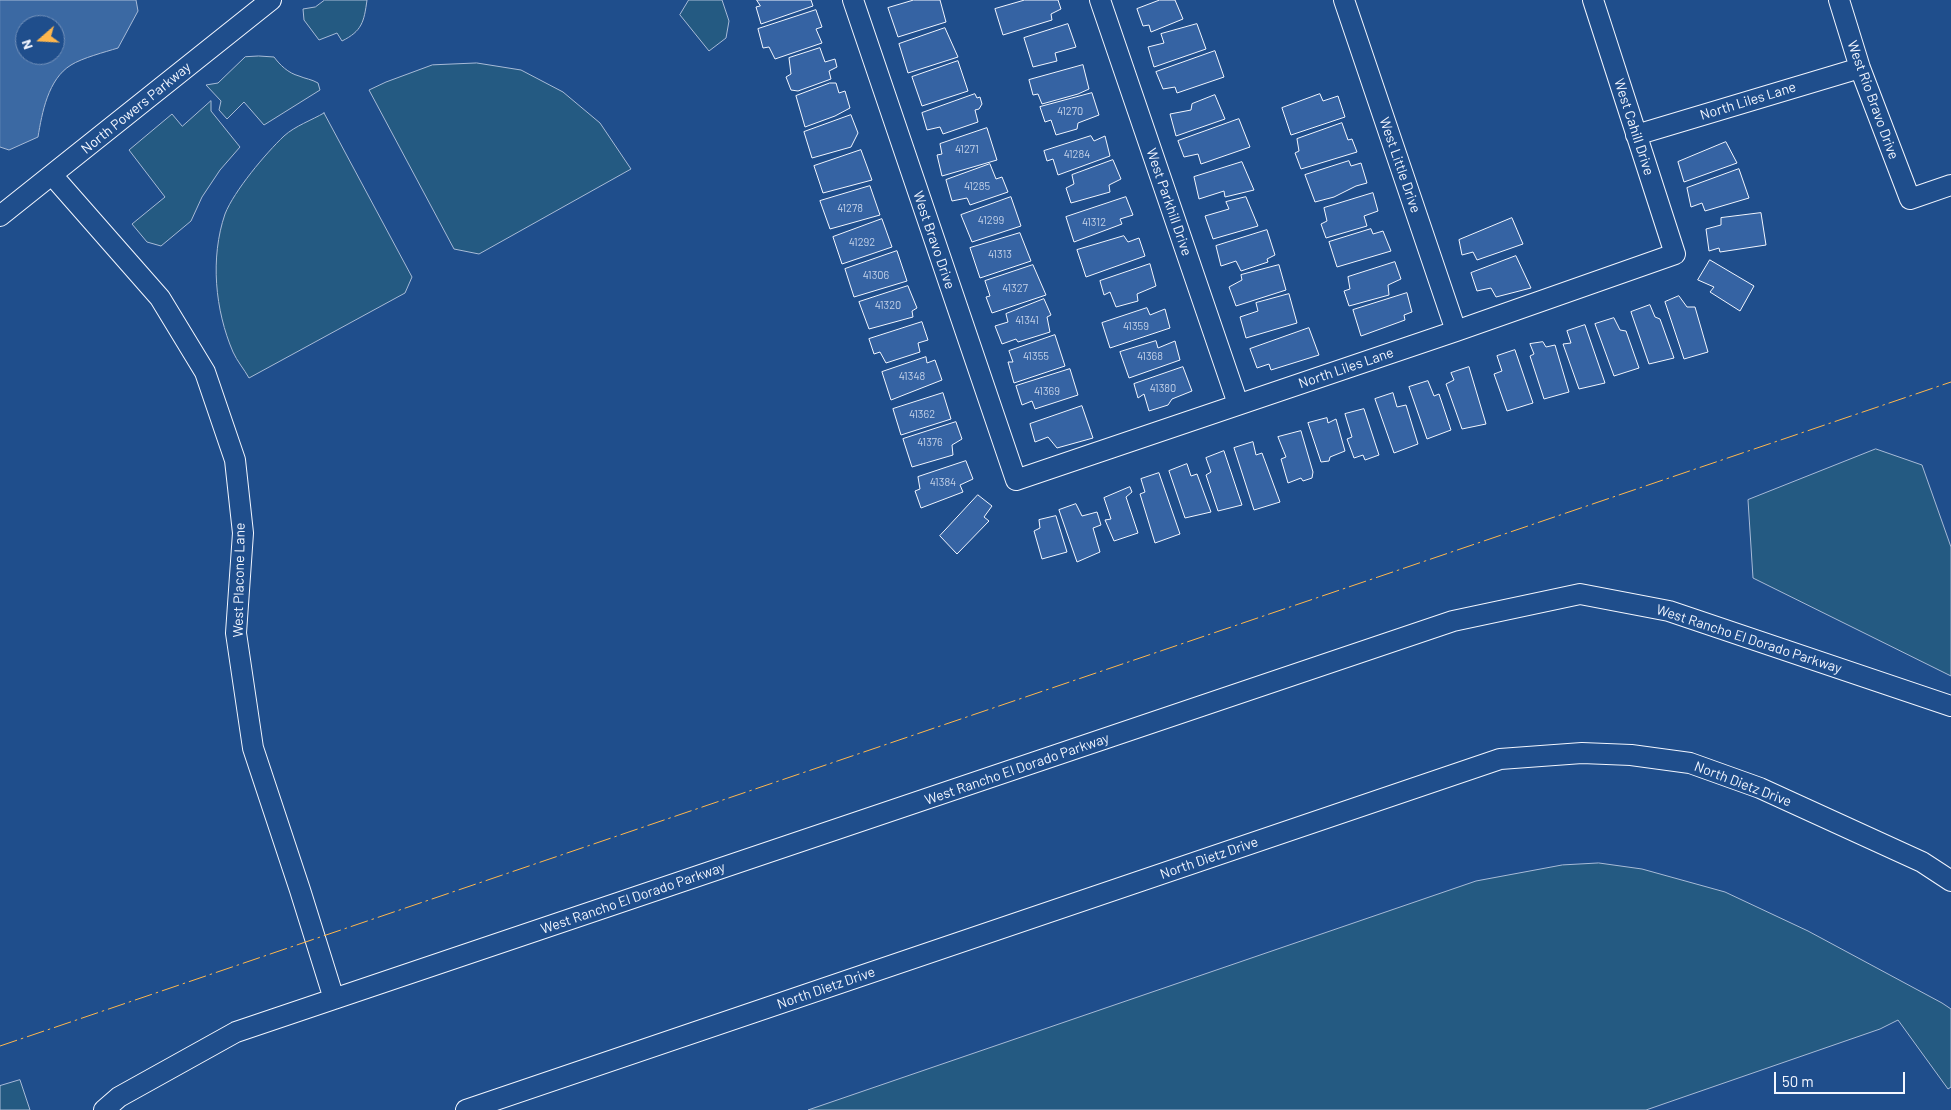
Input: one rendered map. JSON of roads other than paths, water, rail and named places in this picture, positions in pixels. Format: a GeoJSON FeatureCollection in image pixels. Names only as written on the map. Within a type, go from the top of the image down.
{"type":"FeatureCollection","features":[{"type":"Feature","properties":{"kind":"street","name":"West Bravo Drive"},"geometry":{"type":"LineString","coordinates":[[853,0],[1016,480]]}},
{"type":"Feature","properties":{"kind":"street","name":"West Parkhill Drive"},"geometry":{"type":"LineString","coordinates":[[1100,0],[1238,404]]}},
{"type":"Feature","properties":{"kind":"street","name":"West Little Drive"},"geometry":{"type":"LineString","coordinates":[[1344,0],[1456,331]]}},
{"type":"Feature","properties":{"kind":"street","name":"West Cahill Drive"},"geometry":{"type":"LineString","coordinates":[[1593,0],[1675,254]]}},
{"type":"Feature","properties":{"kind":"street","name":"West Rio Bravo Drive"},"geometry":{"type":"LineString","coordinates":[[1839,0],[1860,68],[1910,200],[1951,185]]}},
{"type":"Feature","properties":{"kind":"street","name":"North Powers Parkway"},"geometry":{"type":"LineString","coordinates":[[0,216],[264,2]]}},
{"type":"Feature","properties":{"kind":"street","name":"North Liles Lane"},"geometry":{"type":"LineString","coordinates":[[1636,135],[1860,68]]}},
{"type":"Feature","properties":{"kind":"street","name":"West Placone Lane"},"geometry":{"type":"LineString","coordinates":[[52,175],[160,298],[205,372],[235,460],[243,533],[236,632],[253,748],[334,999]]}},
{"type":"Feature","properties":{"kind":"street","name":"North Liles Lane"},"geometry":{"type":"LineString","coordinates":[[1016,480],[1456,331],[1675,254]]}},
{"type":"Feature","properties":{"kind":"street","name":"West Rancho El Dorado Parkway"},"geometry":{"type":"LineString","coordinates":[[104,1110],[119,1098],[236,1032],[1454,621],[1580,594],[1669,611],[1951,706]]}},
{"type":"Feature","properties":{"kind":"street","name":"North Dietz Drive"},"geometry":{"type":"LineString","coordinates":[[466,1110],[1500,759],[1582,753],[1630,755],[1690,763],[1760,788],[1787,800],[1922,862],[1951,881]]}}]}
